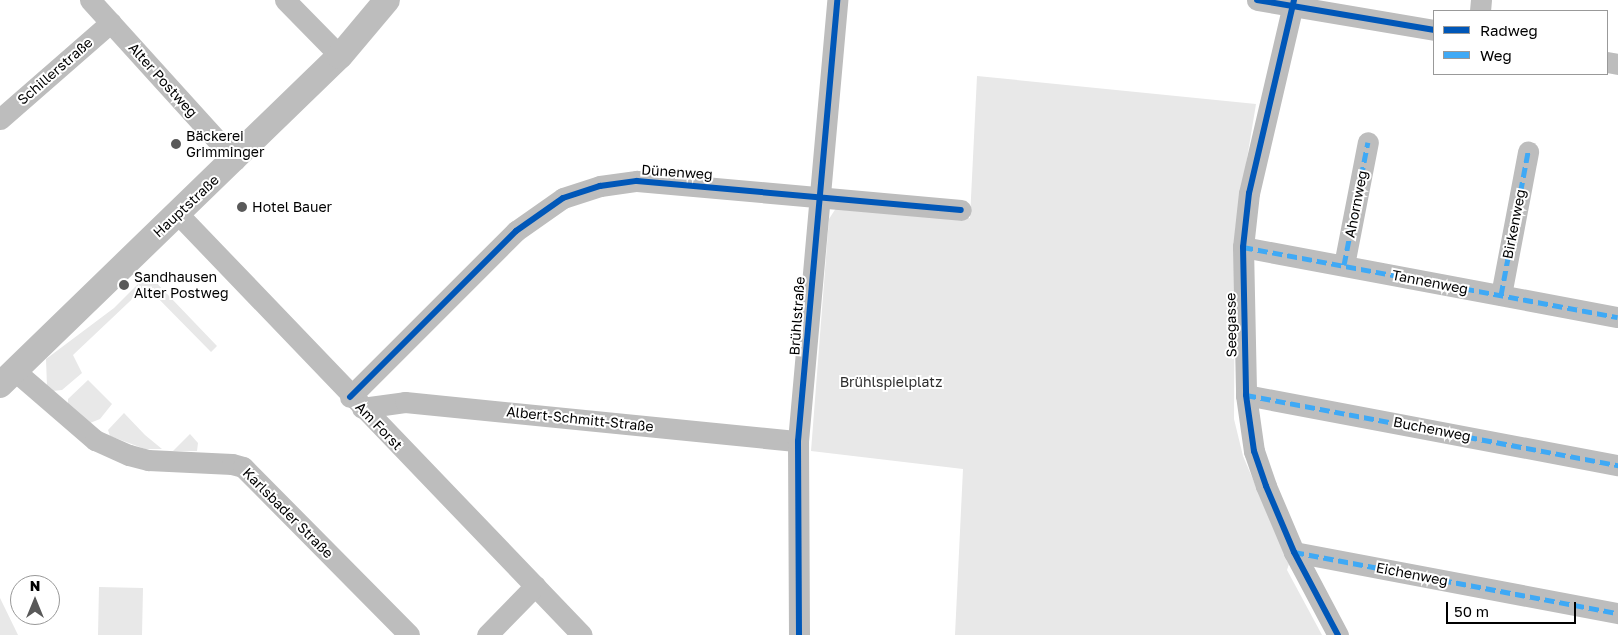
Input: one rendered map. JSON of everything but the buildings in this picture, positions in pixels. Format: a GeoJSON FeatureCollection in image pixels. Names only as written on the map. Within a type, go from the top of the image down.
{"type":"FeatureCollection","features":[{"type":"Feature","properties":{"kind":"street","name":"Alter Postweg"},"geometry":{"type":"LineString","coordinates":[[90,0],[235,160]]}},
{"type":"Feature","properties":{"kind":"street"},"geometry":{"type":"LineString","coordinates":[[285,0],[340,56]]}},
{"type":"Feature","properties":{"kind":"street","name":"Hauptstraße"},"geometry":{"type":"LineString","coordinates":[[8,378],[235,160],[340,56],[387,0]]}},
{"type":"Feature","properties":{"kind":"street","name":"Brühlstraße"},"geometry":{"type":"LineString","coordinates":[[799,635],[798,441],[837,0]]}},
{"type":"Feature","properties":{"kind":"street"},"geometry":{"type":"LineString","coordinates":[[1257,0],[1293,2],[1433,30]]}},
{"type":"Feature","properties":{"kind":"street","name":"Seegasse"},"geometry":{"type":"LineString","coordinates":[[1293,2],[1249,193],[1243,247],[1246,395],[1254,451],[1294,552],[1338,635]]}},
{"type":"Feature","properties":{"kind":"street","name":"Schillerstraße"},"geometry":{"type":"LineString","coordinates":[[0,120],[111,22]]}},
{"type":"Feature","properties":{"kind":"street","name":"Ahornweg"},"geometry":{"type":"LineString","coordinates":[[1344,265],[1368,142]]}},
{"type":"Feature","properties":{"kind":"street","name":"Birkenweg"},"geometry":{"type":"LineString","coordinates":[[1501,295],[1528,152]]}},
{"type":"Feature","properties":{"kind":"street","name":"Dünenweg"},"geometry":{"type":"LineString","coordinates":[[356,402],[516,231],[563,198],[600,186],[637,181],[961,210]]}},
{"type":"Feature","properties":{"kind":"street","name":"Am Forst"},"geometry":{"type":"LineString","coordinates":[[178,214],[356,402],[582,635]]}},
{"type":"Feature","properties":{"kind":"street","name":"Tannenweg"},"geometry":{"type":"LineString","coordinates":[[1243,247],[1618,317]]}},
{"type":"Feature","properties":{"kind":"street","name":"Karlsbader Straße"},"geometry":{"type":"LineString","coordinates":[[8,378],[95,440],[129,455],[148,460],[232,464],[243,467],[410,635]]}},
{"type":"Feature","properties":{"kind":"street","name":"Buchenweg"},"geometry":{"type":"LineString","coordinates":[[1246,395],[1618,465]]}},
{"type":"Feature","properties":{"kind":"street","name":"Albert-Schmitt-Straße"},"geometry":{"type":"LineString","coordinates":[[356,402],[405,402],[798,441]]}},
{"type":"Feature","properties":{"kind":"street","name":"Eichenweg"},"geometry":{"type":"LineString","coordinates":[[1294,552],[1618,613]]}},
{"type":"Feature","properties":{"kind":"street"},"geometry":{"type":"LineString","coordinates":[[486,635],[535,586]]}},
{"type":"Feature","properties":{"kind":"green space","name":"Brühlspielplatz"},"geometry":{"type":"Polygon","coordinates":[[[977,76],[1256,104],[1235,231],[1234,419],[1243,456],[1289,564],[1287,570],[1322,635],[955,635],[963,469],[811,451],[829,219],[838,205],[970,218],[977,76]]]}},
{"type":"Feature","properties":{"kind":"green space"},"geometry":{"type":"Polygon","coordinates":[[[148,274],[217,346],[211,352],[146,286],[73,355],[82,373],[62,390],[52,391],[47,387],[46,359],[114,308],[148,274]]]}},
{"type":"Feature","properties":{"kind":"green space"},"geometry":{"type":"Polygon","coordinates":[[[88,380],[112,404],[100,419],[90,423],[68,405],[68,399],[88,380]]]}},
{"type":"Feature","properties":{"kind":"green space"},"geometry":{"type":"Polygon","coordinates":[[[124,413],[145,435],[162,449],[145,449],[110,436],[108,430],[124,413]]]}},
{"type":"Feature","properties":{"kind":"green space"},"geometry":{"type":"Polygon","coordinates":[[[190,434],[198,443],[197,451],[173,451],[190,434]]]}},
{"type":"Feature","properties":{"kind":"green space"},"geometry":{"type":"Polygon","coordinates":[[[99,587],[143,588],[142,635],[98,635],[99,587]]]}},
{"type":"Feature","properties":{"kind":"green space"},"geometry":{"type":"Polygon","coordinates":[[[0,598],[10,619],[10,625],[13,625],[18,635],[0,635],[0,598]]]}},
{"type":"Feature","properties":{"kind":"marked path"},"geometry":{"type":"LineString","coordinates":[[1344,265],[1368,142]]}},
{"type":"Feature","properties":{"kind":"marked path"},"geometry":{"type":"LineString","coordinates":[[1501,295],[1528,152]]}},
{"type":"Feature","properties":{"kind":"marked path"},"geometry":{"type":"LineString","coordinates":[[1243,247],[1618,317]]}},
{"type":"Feature","properties":{"kind":"marked path"},"geometry":{"type":"LineString","coordinates":[[1246,395],[1618,465]]}},
{"type":"Feature","properties":{"kind":"marked path"},"geometry":{"type":"LineString","coordinates":[[1294,552],[1618,613]]}},
{"type":"Feature","properties":{"kind":"cycle path"},"geometry":{"type":"LineString","coordinates":[[799,635],[798,441],[837,0]]}},
{"type":"Feature","properties":{"kind":"cycle path"},"geometry":{"type":"LineString","coordinates":[[1257,0],[1433,30]]}},
{"type":"Feature","properties":{"kind":"cycle path"},"geometry":{"type":"LineString","coordinates":[[1294,0],[1249,193],[1243,247],[1246,395],[1254,451],[1266,486],[1294,552],[1338,635]]}},
{"type":"Feature","properties":{"kind":"cycle path"},"geometry":{"type":"LineString","coordinates":[[350,397],[516,231],[563,198],[600,186],[637,181],[961,210]]}},
{"type":"Feature","properties":{"kind":"place","name":"Bäckerei Grimminger"},"geometry":{"type":"Point","coordinates":[176,144]}},
{"type":"Feature","properties":{"kind":"place","name":"Hotel Bauer"},"geometry":{"type":"Point","coordinates":[242,207]}},
{"type":"Feature","properties":{"kind":"place","name":"Sandhausen Alter Postweg"},"geometry":{"type":"Point","coordinates":[124,285]}}]}
